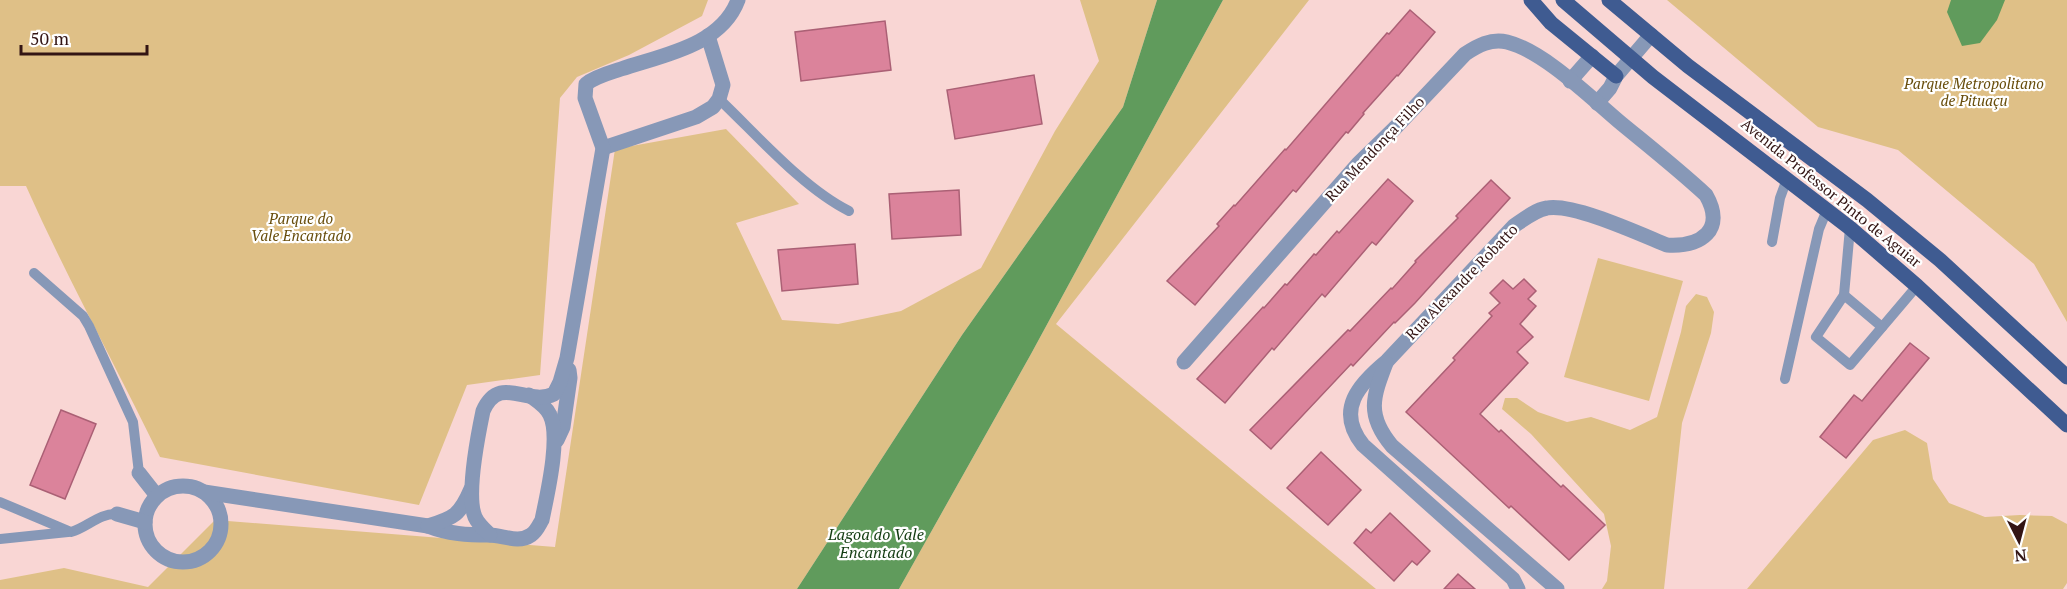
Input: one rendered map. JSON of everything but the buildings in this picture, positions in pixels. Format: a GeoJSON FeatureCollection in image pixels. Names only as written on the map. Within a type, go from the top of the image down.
{"type":"FeatureCollection","features":[{"type":"Feature","properties":{"kind":"main road"},"geometry":{"type":"LineString","coordinates":[[1531,0],[1551,23],[1616,76]]}},
{"type":"Feature","properties":{"kind":"main road","name":"Avenida Professor Pinto de Aguiar"},"geometry":{"type":"LineString","coordinates":[[1563,0],[1631,59],[1850,228],[1917,286],[2067,424]]}},
{"type":"Feature","properties":{"kind":"main road","name":"Avenida Professor Pinto de Aguiar"},"geometry":{"type":"LineString","coordinates":[[1609,0],[1688,66],[1877,207],[1940,260],[2067,377]]}},
{"type":"Feature","properties":{"kind":"street"},"geometry":{"type":"LineString","coordinates":[[490,535],[475,517],[472,486],[480,424],[488,400],[495,394],[506,392],[540,397],[554,394],[567,358],[603,148],[585,98],[586,84],[601,75],[686,48],[708,36],[727,21],[738,0]]}},
{"type":"Feature","properties":{"kind":"street"},"geometry":{"type":"LineString","coordinates":[[1597,103],[1610,88],[1616,76],[1651,35]]}},
{"type":"Feature","properties":{"kind":"street"},"geometry":{"type":"LineString","coordinates":[[603,148],[696,117],[713,107],[719,99],[723,85],[708,36]]}},
{"type":"Feature","properties":{"kind":"street","name":"Rua Mendonça Filho"},"geometry":{"type":"LineString","coordinates":[[1184,362],[1358,164],[1465,54],[1478,45],[1491,41],[1505,41],[1517,45],[1549,64],[1597,103]]}},
{"type":"Feature","properties":{"kind":"street"},"geometry":{"type":"LineString","coordinates":[[1570,81],[1592,56]]}},
{"type":"Feature","properties":{"kind":"street","name":"Rua Alexandre Robatto"},"geometry":{"type":"LineString","coordinates":[[1518,589],[1513,579],[1381,462],[1353,433],[1350,413],[1362,383],[1387,361],[1514,226],[1538,211],[1547,208],[1573,209],[1668,245],[1683,246],[1696,242],[1707,234],[1713,217],[1712,205],[1706,195],[1597,103]]}},
{"type":"Feature","properties":{"kind":"street"},"geometry":{"type":"LineString","coordinates":[[554,445],[563,427],[570,378],[567,358]]}},
{"type":"Feature","properties":{"kind":"street","name":"Rua Alexandre Robatto"},"geometry":{"type":"LineString","coordinates":[[1387,361],[1376,388],[1373,406],[1376,421],[1382,433],[1392,446],[1557,589]]}},
{"type":"Feature","properties":{"kind":"street"},"geometry":{"type":"LineString","coordinates":[[204,492],[217,507],[221,527],[215,545],[200,558],[180,562],[162,556],[148,541],[145,522],[151,503],[158,496],[175,487],[195,488],[204,492],[428,526],[476,536],[523,538],[531,535],[538,528],[544,510],[554,445],[551,416],[542,404],[530,395]]}},
{"type":"Feature","properties":{"kind":"street"},"geometry":{"type":"LineString","coordinates":[[139,473],[158,496]]}},
{"type":"Feature","properties":{"kind":"street"},"geometry":{"type":"LineString","coordinates":[[428,526],[449,520],[458,514],[472,486]]}},
{"type":"Feature","properties":{"kind":"street"},"geometry":{"type":"LineString","coordinates":[[117,514],[145,522]]}},
{"type":"Feature","properties":{"kind":"lane"},"geometry":{"type":"LineString","coordinates":[[719,99],[829,201],[849,211]]}},
{"type":"Feature","properties":{"kind":"lane"},"geometry":{"type":"LineString","coordinates":[[1772,242],[1780,198],[1787,179]]}},
{"type":"Feature","properties":{"kind":"lane"},"geometry":{"type":"LineString","coordinates":[[1785,380],[1819,229],[1827,210]]}},
{"type":"Feature","properties":{"kind":"lane"},"geometry":{"type":"LineString","coordinates":[[1850,228],[1844,295],[1816,337],[1850,365],[1917,286]]}},
{"type":"Feature","properties":{"kind":"lane"},"geometry":{"type":"LineString","coordinates":[[34,273],[83,316],[89,326],[133,422],[139,473]]}},
{"type":"Feature","properties":{"kind":"lane"},"geometry":{"type":"LineString","coordinates":[[1844,295],[1882,327]]}},
{"type":"Feature","properties":{"kind":"lane"},"geometry":{"type":"LineString","coordinates":[[0,502],[71,532]]}},
{"type":"Feature","properties":{"kind":"lane"},"geometry":{"type":"LineString","coordinates":[[0,539],[71,532],[82,529],[107,514],[117,514]]}},
{"type":"Feature","properties":{"kind":"green space","name":"Parque do Vale Encantado"},"geometry":{"type":"Polygon","coordinates":[[[0,0],[708,0],[702,16],[629,55],[577,77],[560,98],[540,375],[467,385],[419,505],[160,457],[26,186],[0,186],[0,0]]]}},
{"type":"Feature","properties":{"kind":"green space"},"geometry":{"type":"Polygon","coordinates":[[[1080,0],[1157,0],[1123,107],[962,335],[797,589],[0,589],[0,580],[64,568],[148,587],[215,520],[555,547],[615,149],[726,129],[799,204],[736,223],[782,320],[838,324],[901,311],[981,268],[1055,131],[1099,61],[1080,0]]]}},
{"type":"Feature","properties":{"kind":"green space"},"geometry":{"type":"Polygon","coordinates":[[[1223,0],[1309,0],[1056,324],[1376,589],[899,589],[1031,354],[1223,0]]]}},
{"type":"Feature","properties":{"kind":"green space","name":"Parque Metropolitano de Pituaçu"},"geometry":{"type":"Polygon","coordinates":[[[1667,0],[2067,0],[2067,322],[2034,264],[1898,150],[1818,127],[1667,0]]]}},
{"type":"Feature","properties":{"kind":"green space"},"geometry":{"type":"Polygon","coordinates":[[[1598,258],[1683,281],[1649,401],[1564,377],[1598,258]]]}},
{"type":"Feature","properties":{"kind":"green space"},"geometry":{"type":"Polygon","coordinates":[[[1696,294],[1707,297],[1714,312],[1711,333],[1682,423],[1664,589],[1602,589],[1607,581],[1611,546],[1604,514],[1531,434],[1502,409],[1505,398],[1517,398],[1538,412],[1567,422],[1591,417],[1630,430],[1657,417],[1686,306],[1696,294]]]}},
{"type":"Feature","properties":{"kind":"green space"},"geometry":{"type":"Polygon","coordinates":[[[1905,430],[1927,443],[1933,479],[1949,503],[1985,517],[2052,516],[2067,524],[2067,583],[2063,589],[1747,589],[1873,440],[1905,430]]]}},
{"type":"Feature","properties":{"kind":"water","name":"Lagoa do Vale Encantado"},"geometry":{"type":"Polygon","coordinates":[[[1157,0],[1223,0],[1031,354],[899,589],[797,589],[962,335],[1123,107],[1157,0]]]}},
{"type":"Feature","properties":{"kind":"water"},"geometry":{"type":"Polygon","coordinates":[[[1951,0],[2005,0],[1997,20],[1980,43],[1962,46],[1947,12],[1951,0]]]}}]}
